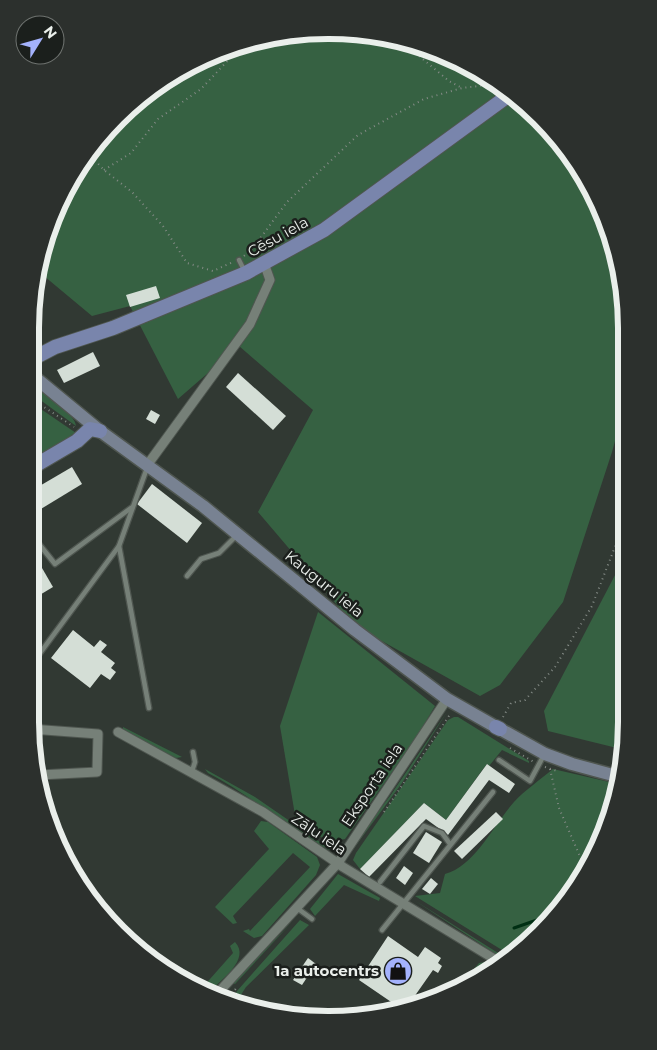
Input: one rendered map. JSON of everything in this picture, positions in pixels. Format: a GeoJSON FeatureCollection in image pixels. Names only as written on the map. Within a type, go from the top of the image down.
{"type":"FeatureCollection","features":[{"type":"Feature","properties":{"kind":"main road","name":"Cēsu iela"},"geometry":{"type":"LineString","coordinates":[[39,352],[113,328],[246,274],[324,230],[504,99]]}},
{"type":"Feature","properties":{"kind":"main road","name":"Kauguru iela"},"geometry":{"type":"LineString","coordinates":[[39,381],[100,431],[148,464],[237,534],[355,630],[447,699],[499,726],[545,754],[572,764],[613,775]]}},
{"type":"Feature","properties":{"kind":"main road"},"geometry":{"type":"LineString","coordinates":[[39,464],[77,441],[90,429],[100,431]]}},
{"type":"Feature","properties":{"kind":"street"},"geometry":{"type":"LineString","coordinates":[[148,464],[250,324],[270,280],[264,263]]}},
{"type":"Feature","properties":{"kind":"street","name":"Eksporta iela"},"geometry":{"type":"LineString","coordinates":[[221,990],[338,863],[447,699]]}},
{"type":"Feature","properties":{"kind":"street"},"geometry":{"type":"LineString","coordinates":[[39,730],[98,734],[97,772],[43,775]]}},
{"type":"Feature","properties":{"kind":"street","name":"Zāļu iela"},"geometry":{"type":"LineString","coordinates":[[118,732],[192,771],[263,812],[338,863],[494,959]]}},
{"type":"Feature","properties":{"kind":"lane"},"geometry":{"type":"LineString","coordinates":[[239,260],[246,274]]}},
{"type":"Feature","properties":{"kind":"lane"},"geometry":{"type":"LineString","coordinates":[[39,655],[119,546],[148,464]]}},
{"type":"Feature","properties":{"kind":"lane"},"geometry":{"type":"LineString","coordinates":[[39,544],[55,564],[133,507]]}},
{"type":"Feature","properties":{"kind":"lane"},"geometry":{"type":"LineString","coordinates":[[187,576],[201,558],[219,553],[237,534]]}},
{"type":"Feature","properties":{"kind":"lane"},"geometry":{"type":"LineString","coordinates":[[119,546],[149,708]]}},
{"type":"Feature","properties":{"kind":"lane"},"geometry":{"type":"LineString","coordinates":[[192,771],[195,762],[193,752]]}},
{"type":"Feature","properties":{"kind":"lane"},"geometry":{"type":"LineString","coordinates":[[500,760],[530,781],[545,754]]}},
{"type":"Feature","properties":{"kind":"lane"},"geometry":{"type":"LineString","coordinates":[[382,930],[404,903],[408,895],[493,792]]}},
{"type":"Feature","properties":{"kind":"lane"},"geometry":{"type":"LineString","coordinates":[[380,882],[424,826],[442,832],[450,844]]}},
{"type":"Feature","properties":{"kind":"lane"},"geometry":{"type":"LineString","coordinates":[[297,908],[312,919]]}},
{"type":"Feature","properties":{"kind":"path"},"geometry":{"type":"LineString","coordinates":[[414,52],[449,81],[462,88]]}},
{"type":"Feature","properties":{"kind":"path"},"geometry":{"type":"LineString","coordinates":[[104,170],[131,153],[158,119],[201,89],[233,55]]}},
{"type":"Feature","properties":{"kind":"path"},"geometry":{"type":"LineString","coordinates":[[94,159],[104,170],[132,192],[163,226],[187,263],[213,271],[239,260],[253,248],[287,202],[358,135],[424,99],[462,88],[485,85]]}},
{"type":"Feature","properties":{"kind":"path"},"geometry":{"type":"LineString","coordinates":[[39,404],[78,430]]}},
{"type":"Feature","properties":{"kind":"path"},"geometry":{"type":"LineString","coordinates":[[499,726],[511,704],[526,700],[555,667],[592,606],[618,541]]}},
{"type":"Feature","properties":{"kind":"path"},"geometry":{"type":"LineString","coordinates":[[550,769],[559,808],[582,861]]}},
{"type":"Feature","properties":{"kind":"green space"},"geometry":{"type":"Polygon","coordinates":[[[310,39],[347,39],[385,44],[422,54],[473,78],[520,111],[558,152],[588,200],[603,235],[613,272],[618,310],[618,430],[563,602],[500,685],[480,696],[355,626],[258,512],[313,410],[239,346],[178,399],[130,306],[92,316],[43,276],[54,235],[78,184],[111,137],[137,111],[184,78],[235,54],[272,44],[310,39]]]}},
{"type":"Feature","properties":{"kind":"green space"},"geometry":{"type":"Polygon","coordinates":[[[39,389],[71,416],[76,426],[39,399],[39,389]]]}},
{"type":"Feature","properties":{"kind":"green space"},"geometry":{"type":"Polygon","coordinates":[[[39,408],[76,433],[74,438],[39,460],[39,408]]]}},
{"type":"Feature","properties":{"kind":"green space"},"geometry":{"type":"Polygon","coordinates":[[[618,569],[617,748],[548,731],[544,711],[618,569]]]}},
{"type":"Feature","properties":{"kind":"green space"},"geometry":{"type":"Polygon","coordinates":[[[318,612],[435,706],[416,738],[345,839],[329,842],[296,821],[280,726],[318,612]]]}},
{"type":"Feature","properties":{"kind":"green space"},"geometry":{"type":"Polygon","coordinates":[[[447,712],[402,783],[354,848],[352,846],[390,796],[447,712]]]}},
{"type":"Feature","properties":{"kind":"green space"},"geometry":{"type":"Polygon","coordinates":[[[458,717],[529,761],[529,763],[502,750],[489,766],[487,764],[483,769],[446,820],[424,803],[360,869],[353,860],[356,853],[448,720],[458,717]]]}},
{"type":"Feature","properties":{"kind":"green space"},"geometry":{"type":"Polygon","coordinates":[[[123,727],[182,757],[176,758],[123,730],[123,727]]]}},
{"type":"Feature","properties":{"kind":"green space"},"geometry":{"type":"Polygon","coordinates":[[[205,769],[255,797],[326,846],[340,845],[329,850],[298,832],[239,791],[208,773],[205,769]]]}},
{"type":"Feature","properties":{"kind":"green space"},"geometry":{"type":"Polygon","coordinates":[[[553,769],[612,783],[603,815],[596,832],[588,850],[569,882],[546,913],[504,951],[415,896],[440,893],[445,874],[456,870],[475,854],[514,802],[553,769]]]}},
{"type":"Feature","properties":{"kind":"green space"},"geometry":{"type":"Polygon","coordinates":[[[261,821],[268,822],[317,857],[320,865],[316,875],[262,936],[254,938],[243,931],[249,929],[250,931],[310,867],[293,853],[233,916],[237,923],[233,924],[217,909],[215,907],[269,849],[254,831],[261,821]]]}},
{"type":"Feature","properties":{"kind":"green space"},"geometry":{"type":"Polygon","coordinates":[[[338,874],[380,898],[379,901],[344,885],[315,916],[310,909],[338,874]]]}},
{"type":"Feature","properties":{"kind":"green space"},"geometry":{"type":"Polygon","coordinates":[[[414,900],[500,954],[498,956],[414,900]]]}},
{"type":"Feature","properties":{"kind":"green space"},"geometry":{"type":"Polygon","coordinates":[[[300,920],[309,925],[246,987],[239,997],[234,996],[300,920]]]}},
{"type":"Feature","properties":{"kind":"green space"},"geometry":{"type":"Polygon","coordinates":[[[293,921],[235,984],[233,983],[293,921]]]}},
{"type":"Feature","properties":{"kind":"green space"},"geometry":{"type":"Polygon","coordinates":[[[235,942],[239,949],[237,962],[233,969],[214,987],[206,984],[233,953],[230,946],[235,942]]]}},
{"type":"Feature","properties":{"kind":"green space"},"geometry":{"type":"Polygon","coordinates":[[[479,963],[487,963],[475,971],[473,970],[479,963]]]}},
{"type":"Feature","properties":{"kind":"building"},"geometry":{"type":"Polygon","coordinates":[[[156,286],[160,298],[130,307],[126,295],[156,286]]]}},
{"type":"Feature","properties":{"kind":"building"},"geometry":{"type":"Polygon","coordinates":[[[93,352],[100,366],[64,383],[57,370],[93,352]]]}},
{"type":"Feature","properties":{"kind":"building"},"geometry":{"type":"Polygon","coordinates":[[[238,373],[286,416],[273,430],[226,387],[238,373]]]}},
{"type":"Feature","properties":{"kind":"building"},"geometry":{"type":"Polygon","coordinates":[[[151,410],[160,415],[155,424],[146,419],[151,410]]]}},
{"type":"Feature","properties":{"kind":"building"},"geometry":{"type":"Polygon","coordinates":[[[72,467],[82,484],[39,510],[39,486],[72,467]]]}},
{"type":"Feature","properties":{"kind":"building"},"geometry":{"type":"Polygon","coordinates":[[[152,484],[202,523],[187,543],[137,504],[152,484]]]}},
{"type":"Feature","properties":{"kind":"building"},"geometry":{"type":"Polygon","coordinates":[[[39,563],[53,587],[39,595],[39,563]]]}},
{"type":"Feature","properties":{"kind":"building"},"geometry":{"type":"Polygon","coordinates":[[[73,630],[94,647],[100,640],[107,645],[101,652],[115,663],[111,668],[116,672],[110,680],[101,674],[90,688],[51,658],[73,630]]]}},
{"type":"Feature","properties":{"kind":"building"},"geometry":{"type":"Polygon","coordinates":[[[487,764],[515,784],[509,793],[489,780],[448,835],[426,819],[369,877],[360,869],[424,803],[446,820],[487,764]]]}},
{"type":"Feature","properties":{"kind":"building"},"geometry":{"type":"Polygon","coordinates":[[[496,812],[503,819],[462,859],[454,851],[496,812]]]}},
{"type":"Feature","properties":{"kind":"building"},"geometry":{"type":"Polygon","coordinates":[[[426,832],[442,842],[429,863],[413,853],[426,832]]]}},
{"type":"Feature","properties":{"kind":"building"},"geometry":{"type":"Polygon","coordinates":[[[404,866],[413,873],[405,885],[396,878],[404,866]]]}},
{"type":"Feature","properties":{"kind":"building"},"geometry":{"type":"Polygon","coordinates":[[[431,878],[438,884],[430,894],[422,889],[431,878]]]}},
{"type":"Feature","properties":{"kind":"building","name":"1a autocentrs"},"geometry":{"type":"Polygon","coordinates":[[[388,936],[418,957],[425,947],[441,958],[438,963],[442,966],[438,973],[433,970],[413,998],[394,1004],[359,980],[388,936]]]}},
{"type":"Feature","properties":{"kind":"building"},"geometry":{"type":"Polygon","coordinates":[[[308,958],[316,964],[302,985],[293,980],[308,958]]]}},
{"type":"Feature","properties":{"kind":"waterway"},"geometry":{"type":"LineString","coordinates":[[514,928],[540,919]]}},
{"type":"Feature","properties":{"kind":"place","name":"1a autocentrs"},"geometry":{"type":"Point","coordinates":[398,971]}}]}
